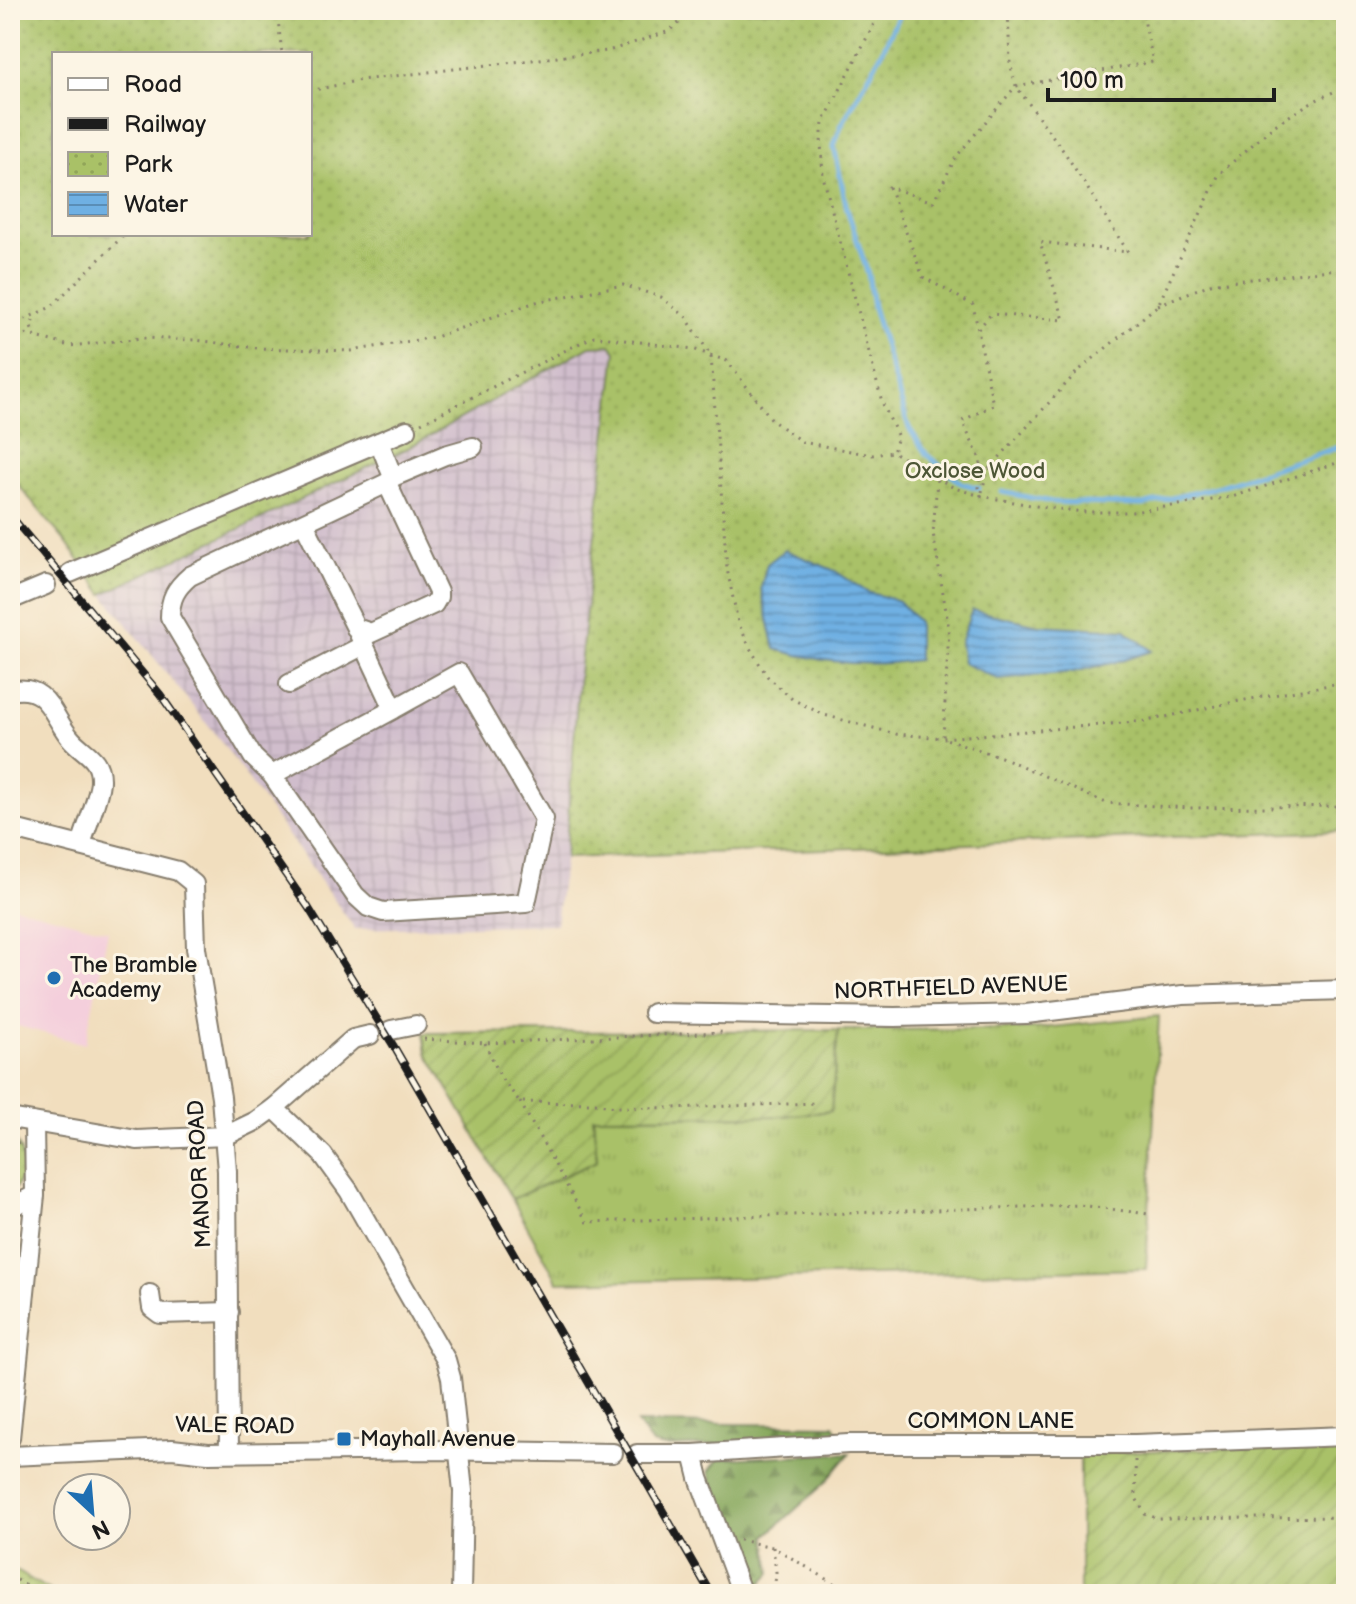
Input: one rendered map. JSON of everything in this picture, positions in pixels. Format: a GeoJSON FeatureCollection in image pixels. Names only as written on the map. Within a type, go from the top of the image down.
{"type":"FeatureCollection","features":[{"type":"Feature","properties":{"kind":"street"},"geometry":{"type":"LineString","coordinates":[[70,573],[407,430]]}},
{"type":"Feature","properties":{"kind":"street"},"geometry":{"type":"LineString","coordinates":[[289,684],[360,637],[434,604],[438,597],[390,480],[379,442]]}},
{"type":"Feature","properties":{"kind":"street"},"geometry":{"type":"LineString","coordinates":[[272,775],[459,673],[544,819],[526,903],[383,912],[368,907],[355,895],[272,775],[253,757],[170,617],[170,602],[177,587],[190,576],[390,480],[445,455],[473,447]]}},
{"type":"Feature","properties":{"kind":"street"},"geometry":{"type":"LineString","coordinates":[[304,523],[394,709]]}},
{"type":"Feature","properties":{"kind":"street"},"geometry":{"type":"LineString","coordinates":[[10,600],[46,585]]}},
{"type":"Feature","properties":{"kind":"street"},"geometry":{"type":"LineString","coordinates":[[10,691],[22,688],[48,701],[72,740],[96,760],[101,781],[81,845],[10,828]]}},
{"type":"Feature","properties":{"kind":"street","name":"MANOR ROAD"},"geometry":{"type":"LineString","coordinates":[[81,845],[178,871],[194,884],[196,948],[225,1136],[229,1452]]}},
{"type":"Feature","properties":{"kind":"street","name":"NORTHFIELD AVENUE"},"geometry":{"type":"LineString","coordinates":[[653,1013],[895,1017],[1026,1014],[1183,995],[1346,990]]}},
{"type":"Feature","properties":{"kind":"street"},"geometry":{"type":"LineString","coordinates":[[10,1118],[137,1140],[225,1136],[274,1108],[362,1037]]}},
{"type":"Feature","properties":{"kind":"street"},"geometry":{"type":"LineString","coordinates":[[274,1108],[323,1155],[349,1191],[446,1360],[451,1378],[463,1491],[461,1594]]}},
{"type":"Feature","properties":{"kind":"street"},"geometry":{"type":"LineString","coordinates":[[10,1438],[35,1195],[34,1123]]}},
{"type":"Feature","properties":{"kind":"street"},"geometry":{"type":"LineString","coordinates":[[10,1208],[35,1195]]}},
{"type":"Feature","properties":{"kind":"street"},"geometry":{"type":"LineString","coordinates":[[150,1294],[152,1308],[160,1314],[229,1312]]}},
{"type":"Feature","properties":{"kind":"street","name":"COMMON LANE"},"geometry":{"type":"LineString","coordinates":[[637,1454],[693,1454],[848,1444],[1135,1444],[1346,1436]]}},
{"type":"Feature","properties":{"kind":"street","name":"VALE ROAD"},"geometry":{"type":"LineString","coordinates":[[10,1456],[172,1449],[229,1452],[384,1450],[613,1453]]}},
{"type":"Feature","properties":{"kind":"street"},"geometry":{"type":"LineString","coordinates":[[693,1454],[742,1594]]}},
{"type":"Feature","properties":{"kind":"path"},"geometry":{"type":"LineString","coordinates":[[282,10],[278,20],[282,52]]}},
{"type":"Feature","properties":{"kind":"path"},"geometry":{"type":"LineString","coordinates":[[312,91],[361,80],[608,51],[667,32],[696,10]]}},
{"type":"Feature","properties":{"kind":"path"},"geometry":{"type":"LineString","coordinates":[[881,10],[823,123],[821,142],[823,176],[882,402],[898,437],[893,452]]}},
{"type":"Feature","properties":{"kind":"path"},"geometry":{"type":"LineString","coordinates":[[978,329],[991,314],[1064,320],[1040,242],[1128,252],[1065,153],[1016,86],[1010,63],[1008,10]]}},
{"type":"Feature","properties":{"kind":"path"},"geometry":{"type":"LineString","coordinates":[[981,496],[981,461],[962,421],[993,405],[973,305],[923,277],[889,187],[933,202],[956,157],[1016,86],[1153,62],[1142,10]]}},
{"type":"Feature","properties":{"kind":"path"},"geometry":{"type":"LineString","coordinates":[[1158,305],[1219,174],[1275,125],[1310,103],[1346,86]]}},
{"type":"Feature","properties":{"kind":"path"},"geometry":{"type":"LineString","coordinates":[[10,328],[51,307],[123,236]]}},
{"type":"Feature","properties":{"kind":"path"},"geometry":{"type":"LineString","coordinates":[[981,496],[987,471],[1077,372],[1158,305],[1210,284],[1346,268]]}},
{"type":"Feature","properties":{"kind":"path"},"geometry":{"type":"LineString","coordinates":[[10,328],[70,346],[143,338],[195,340],[257,348],[351,351],[435,337],[536,302],[623,285],[661,297],[686,317],[711,356],[727,569],[738,622],[767,676],[792,699],[824,715],[896,734],[943,738],[1147,721],[1346,682]]}},
{"type":"Feature","properties":{"kind":"path"},"geometry":{"type":"LineString","coordinates":[[35,315],[31,327],[35,337]]}},
{"type":"Feature","properties":{"kind":"path"},"geometry":{"type":"LineString","coordinates":[[407,430],[594,336],[693,349],[727,361],[773,421],[802,442],[872,455],[893,452],[937,480],[981,496],[1083,512],[1132,512],[1232,497],[1346,460]]}},
{"type":"Feature","properties":{"kind":"path"},"geometry":{"type":"LineString","coordinates":[[937,480],[933,533],[949,629],[943,738]]}},
{"type":"Feature","properties":{"kind":"path"},"geometry":{"type":"LineString","coordinates":[[943,738],[1001,757],[1106,803],[1190,808],[1346,806]]}},
{"type":"Feature","properties":{"kind":"path"},"geometry":{"type":"LineString","coordinates":[[402,1028],[408,1035],[433,1042],[485,1043],[734,1032]]}},
{"type":"Feature","properties":{"kind":"path"},"geometry":{"type":"LineString","coordinates":[[485,1043],[501,1078],[520,1102],[587,1222],[1080,1205],[1148,1214]]}},
{"type":"Feature","properties":{"kind":"path"},"geometry":{"type":"LineString","coordinates":[[520,1102],[671,1108],[817,1103]]}},
{"type":"Feature","properties":{"kind":"path"},"geometry":{"type":"LineString","coordinates":[[1135,1444],[1136,1498],[1145,1514],[1159,1519],[1346,1517]]}},
{"type":"Feature","properties":{"kind":"path"},"geometry":{"type":"LineString","coordinates":[[720,1535],[773,1547],[852,1594]]}},
{"type":"Feature","properties":{"kind":"path"},"geometry":{"type":"LineString","coordinates":[[773,1547],[776,1572],[774,1594]]}},
{"type":"Feature","properties":{"kind":"path"},"geometry":{"type":"LineString","coordinates":[[10,1576],[40,1593]]}},
{"type":"Feature","properties":{"kind":"shaded area"},"geometry":{"type":"Polygon","coordinates":[[[611,345],[616,351],[579,674],[571,808],[556,924],[355,929],[220,740],[103,594],[406,449],[590,346],[611,345]]]}},
{"type":"Feature","properties":{"kind":"shaded area","name":"The Bramble Academy"},"geometry":{"type":"Polygon","coordinates":[[[10,905],[108,931],[85,1044],[10,1024],[10,905]]]}},
{"type":"Feature","properties":{"kind":"green space","name":"Oxclose Wood"},"geometry":{"type":"Polygon","coordinates":[[[10,10],[1346,10],[1346,831],[565,858],[579,674],[616,351],[611,345],[590,346],[406,449],[103,594],[65,541],[10,475],[10,10]]]}},
{"type":"Feature","properties":{"kind":"green space"},"geometry":{"type":"Polygon","coordinates":[[[1159,1016],[1146,1269],[558,1282],[512,1199],[597,1161],[593,1117],[782,1116],[831,1111],[838,1030],[1032,1029],[1159,1016]]]}},
{"type":"Feature","properties":{"kind":"green space"},"geometry":{"type":"Polygon","coordinates":[[[838,1030],[831,1111],[782,1116],[593,1117],[597,1161],[512,1199],[427,1053],[424,1033],[838,1030]]]}},
{"type":"Feature","properties":{"kind":"green space"},"geometry":{"type":"Polygon","coordinates":[[[10,1133],[20,1148],[23,1164],[20,1180],[10,1195],[10,1133]]]}},
{"type":"Feature","properties":{"kind":"green space"},"geometry":{"type":"Polygon","coordinates":[[[637,1423],[834,1425],[840,1434],[834,1442],[664,1447],[652,1444],[637,1423]]]}},
{"type":"Feature","properties":{"kind":"green space"},"geometry":{"type":"Polygon","coordinates":[[[1346,1445],[1346,1594],[1080,1594],[1080,1453],[1346,1445]]]}},
{"type":"Feature","properties":{"kind":"green space"},"geometry":{"type":"Polygon","coordinates":[[[850,1453],[826,1482],[766,1536],[771,1573],[753,1592],[721,1516],[709,1471],[719,1459],[850,1453]]]}},
{"type":"Feature","properties":{"kind":"green space"},"geometry":{"type":"Polygon","coordinates":[[[10,1567],[54,1593],[54,1594],[10,1594],[10,1567]]]}},
{"type":"Feature","properties":{"kind":"water"},"geometry":{"type":"Polygon","coordinates":[[[785,550],[835,571],[867,592],[899,601],[918,622],[918,660],[846,662],[810,658],[775,649],[761,588],[767,564],[785,550]]]}},
{"type":"Feature","properties":{"kind":"water"},"geometry":{"type":"Polygon","coordinates":[[[972,610],[1039,625],[1125,630],[1152,651],[1073,672],[998,679],[963,663],[960,643],[972,610]]]}},
{"type":"Feature","properties":{"kind":"waterway"},"geometry":{"type":"LineString","coordinates":[[901,10],[881,54],[841,126],[834,146],[847,209],[868,274],[873,307],[909,428],[927,455],[961,483],[979,488]]}},
{"type":"Feature","properties":{"kind":"waterway"},"geometry":{"type":"LineString","coordinates":[[1002,492],[1052,502],[1143,505],[1220,486],[1346,445]]}},
{"type":"Feature","properties":{"kind":"railway"},"geometry":{"type":"LineString","coordinates":[[10,515],[160,694],[308,907],[393,1045],[711,1594]]}},
{"type":"Feature","properties":{"kind":"place","name":"The Bramble Academy"},"geometry":{"type":"Point","coordinates":[54,978]}},
{"type":"Feature","properties":{"kind":"place","name":"Mayhall Avenue"},"geometry":{"type":"Point","coordinates":[344,1439]}}]}
